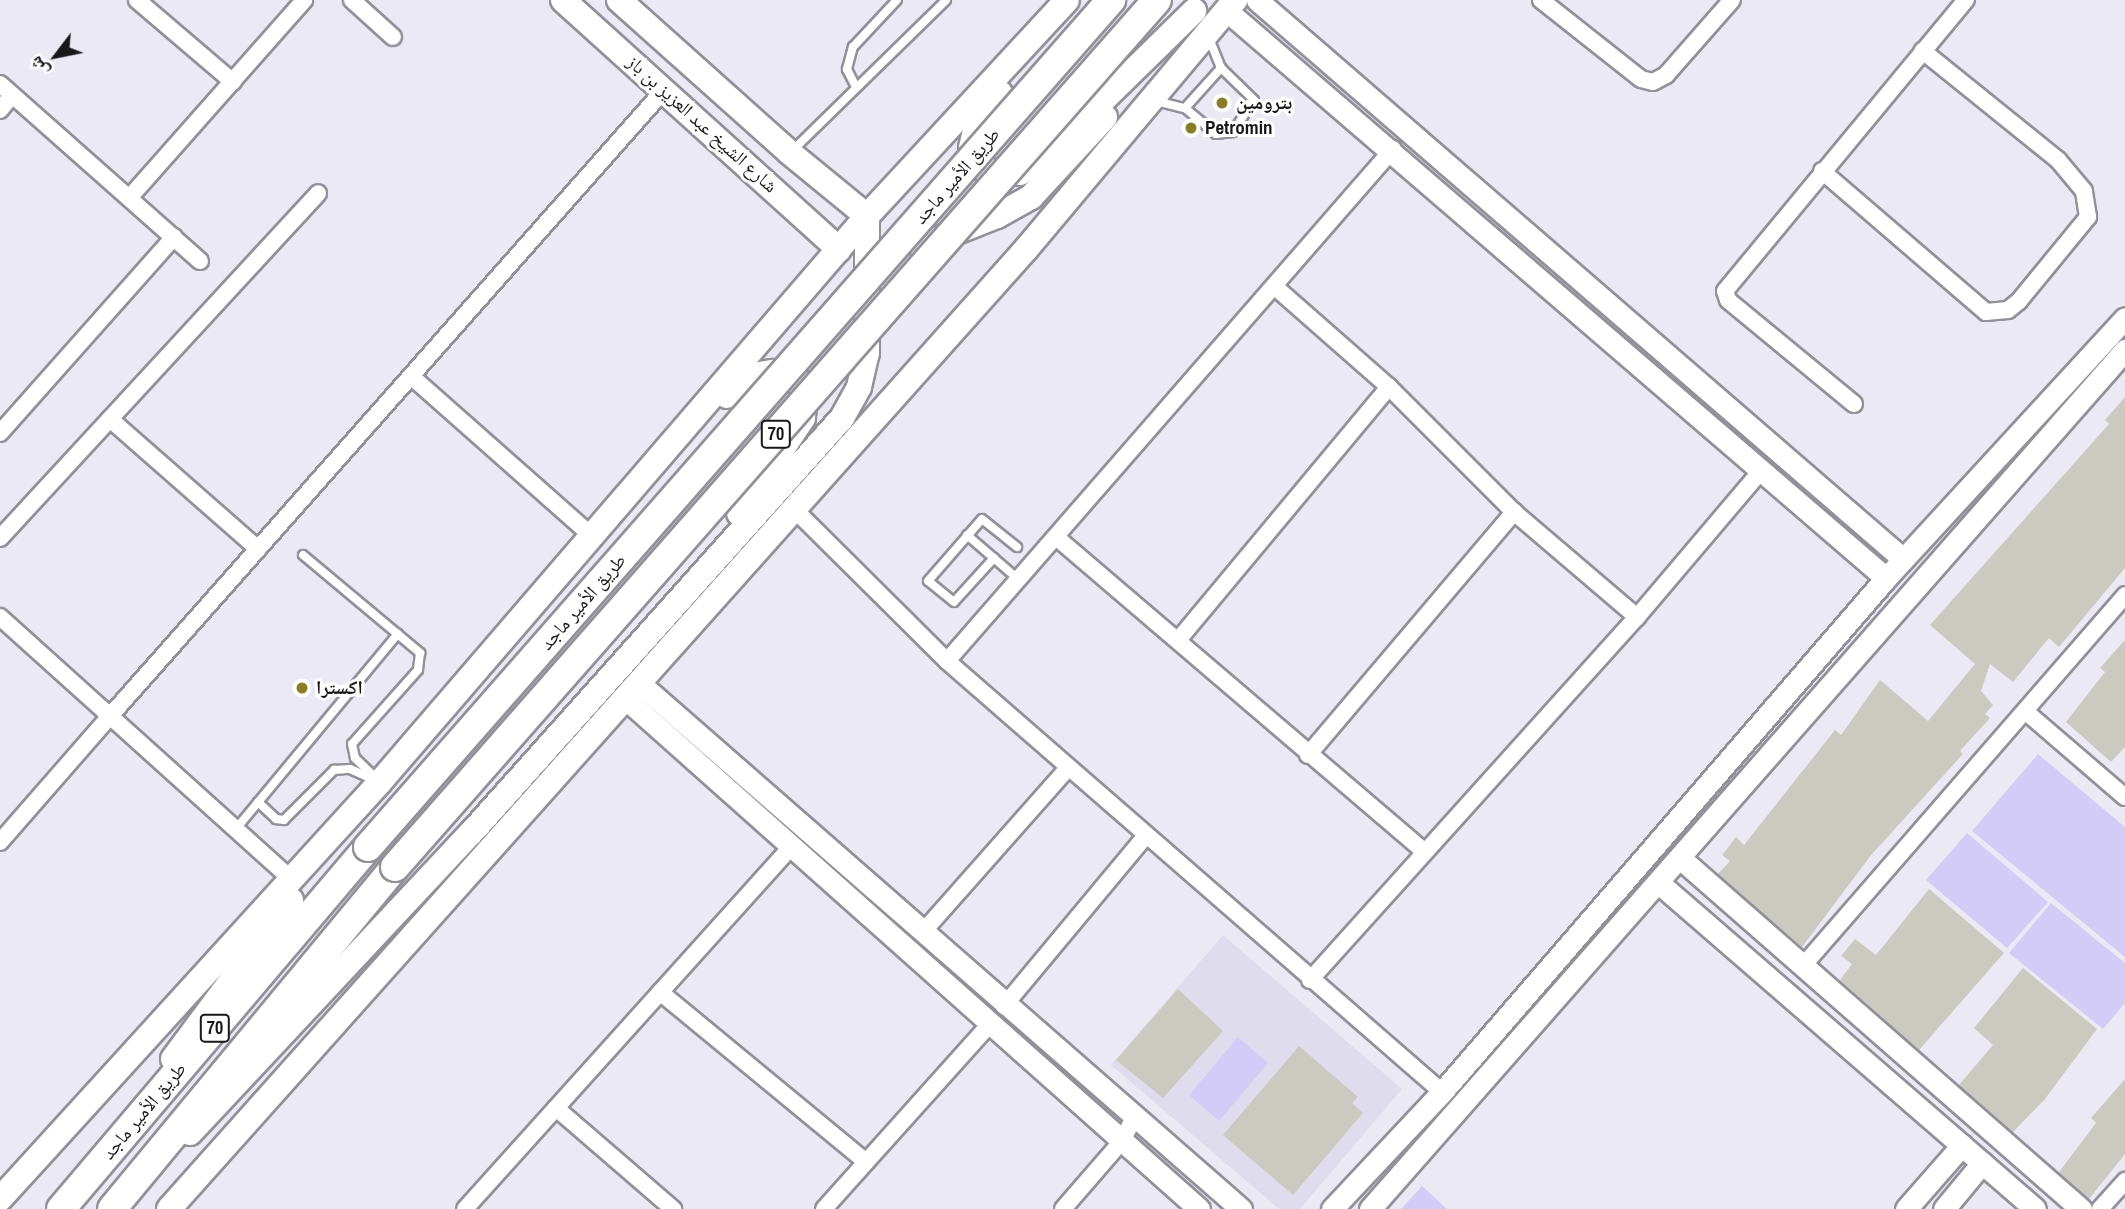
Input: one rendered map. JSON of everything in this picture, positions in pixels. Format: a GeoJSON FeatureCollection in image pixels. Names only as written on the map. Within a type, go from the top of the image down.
{"type":"FeatureCollection","features":[{"type":"Feature","properties":{"kind":"highway","name":"طريق الأمير ماجد"},"geometry":{"type":"LineString","coordinates":[[61,1209],[368,847],[1111,0]]}},
{"type":"Feature","properties":{"kind":"highway","name":"طريق الأمير ماجد"},"geometry":{"type":"LineString","coordinates":[[112,1209],[395,867],[1157,0]]}},
{"type":"Feature","properties":{"kind":"main road","name":"شارع الشيخ عبد العزيز بن باز"},"geometry":{"type":"LineString","coordinates":[[564,0],[839,249]]}},
{"type":"Feature","properties":{"kind":"main road","name":"شارع الشيخ عبد العزيز بن باز"},"geometry":{"type":"LineString","coordinates":[[619,0],[789,153],[867,216]]}},
{"type":"Feature","properties":{"kind":"main road"},"geometry":{"type":"LineString","coordinates":[[0,1199],[380,782],[867,216],[1067,0]]}},
{"type":"Feature","properties":{"kind":"main road"},"geometry":{"type":"LineString","coordinates":[[1075,0],[978,122],[971,148],[986,171],[1020,173],[1047,155],[1199,5]]}},
{"type":"Feature","properties":{"kind":"main road"},"geometry":{"type":"LineString","coordinates":[[920,246],[997,216],[1031,197],[1074,155],[1199,5]]}},
{"type":"Feature","properties":{"kind":"main road"},"geometry":{"type":"LineString","coordinates":[[169,1209],[632,691],[792,507],[1027,248],[1149,99],[1231,5]]}},
{"type":"Feature","properties":{"kind":"main road"},"geometry":{"type":"LineString","coordinates":[[839,249],[864,251],[978,239],[1021,218],[1057,193],[1149,99]]}},
{"type":"Feature","properties":{"kind":"main road"},"geometry":{"type":"LineString","coordinates":[[118,1209],[472,832],[842,418],[859,387],[867,353],[864,251],[867,216]]}},
{"type":"Feature","properties":{"kind":"main road"},"geometry":{"type":"LineString","coordinates":[[598,527],[740,383],[753,375],[773,372],[796,378],[804,394],[803,418],[689,591]]}},
{"type":"Feature","properties":{"kind":"main road"},"geometry":{"type":"LineString","coordinates":[[61,1209],[380,782]]}},
{"type":"Feature","properties":{"kind":"main road"},"geometry":{"type":"LineString","coordinates":[[242,1125],[361,965],[472,832]]}},
{"type":"Feature","properties":{"kind":"street"},"geometry":{"type":"LineString","coordinates":[[137,0],[233,82]]}},
{"type":"Feature","properties":{"kind":"street"},"geometry":{"type":"LineString","coordinates":[[130,197],[304,0]]}},
{"type":"Feature","properties":{"kind":"street"},"geometry":{"type":"LineString","coordinates":[[352,0],[393,37]]}},
{"type":"Feature","properties":{"kind":"street"},"geometry":{"type":"LineString","coordinates":[[1257,0],[1903,559]]}},
{"type":"Feature","properties":{"kind":"street"},"geometry":{"type":"LineString","coordinates":[[1541,0],[1641,79],[1653,82],[1665,75],[1732,0]]}},
{"type":"Feature","properties":{"kind":"street"},"geometry":{"type":"LineString","coordinates":[[1854,404],[1728,300],[1725,291],[1966,0]]}},
{"type":"Feature","properties":{"kind":"street"},"geometry":{"type":"LineString","coordinates":[[1231,5],[1886,578]]}},
{"type":"Feature","properties":{"kind":"street"},"geometry":{"type":"LineString","coordinates":[[1822,171],[1986,312],[2008,310],[2019,301],[2088,217],[2084,191],[2058,160],[1923,51]]}},
{"type":"Feature","properties":{"kind":"street"},"geometry":{"type":"LineString","coordinates":[[0,842],[665,89]]}},
{"type":"Feature","properties":{"kind":"street"},"geometry":{"type":"LineString","coordinates":[[0,110],[6,90],[200,261]]}},
{"type":"Feature","properties":{"kind":"street"},"geometry":{"type":"LineString","coordinates":[[947,661],[1393,149]]}},
{"type":"Feature","properties":{"kind":"street"},"geometry":{"type":"LineString","coordinates":[[0,538],[318,193]]}},
{"type":"Feature","properties":{"kind":"street"},"geometry":{"type":"LineString","coordinates":[[0,433],[174,237]]}},
{"type":"Feature","properties":{"kind":"street"},"geometry":{"type":"LineString","coordinates":[[1274,286],[1388,387],[1514,512],[1637,617]]}},
{"type":"Feature","properties":{"kind":"street"},"geometry":{"type":"LineString","coordinates":[[1583,314],[1599,295]]}},
{"type":"Feature","properties":{"kind":"street"},"geometry":{"type":"LineString","coordinates":[[1370,1209],[1660,884],[2067,398],[2125,318]]}},
{"type":"Feature","properties":{"kind":"street"},"geometry":{"type":"LineString","coordinates":[[1332,1209],[1442,1093],[1903,559],[2067,398],[2125,350]]}},
{"type":"Feature","properties":{"kind":"street"},"geometry":{"type":"LineString","coordinates":[[411,376],[598,527]]}},
{"type":"Feature","properties":{"kind":"street"},"geometry":{"type":"LineString","coordinates":[[1179,639],[1388,387]]}},
{"type":"Feature","properties":{"kind":"street"},"geometry":{"type":"LineString","coordinates":[[110,419],[258,549]]}},
{"type":"Feature","properties":{"kind":"street"},"geometry":{"type":"LineString","coordinates":[[1310,980],[1637,617],[1761,471]]}},
{"type":"Feature","properties":{"kind":"street"},"geometry":{"type":"LineString","coordinates":[[792,507],[947,661],[1145,838],[1442,1093]]}},
{"type":"Feature","properties":{"kind":"street"},"geometry":{"type":"LineString","coordinates":[[1308,755],[1514,512]]}},
{"type":"Feature","properties":{"kind":"street"},"geometry":{"type":"LineString","coordinates":[[1056,537],[1179,639],[1308,755],[1423,852]]}},
{"type":"Feature","properties":{"kind":"street"},"geometry":{"type":"LineString","coordinates":[[1802,967],[2125,595]]}},
{"type":"Feature","properties":{"kind":"street"},"geometry":{"type":"LineString","coordinates":[[0,617],[291,879]]}},
{"type":"Feature","properties":{"kind":"street"},"geometry":{"type":"LineString","coordinates":[[632,691],[791,848],[1199,1209]]}},
{"type":"Feature","properties":{"kind":"street"},"geometry":{"type":"LineString","coordinates":[[632,691],[922,933],[1133,1119],[1241,1209]]}},
{"type":"Feature","properties":{"kind":"street"},"geometry":{"type":"LineString","coordinates":[[2025,712],[2125,797]]}},
{"type":"Feature","properties":{"kind":"street"},"geometry":{"type":"LineString","coordinates":[[1755,731],[1774,748]]}},
{"type":"Feature","properties":{"kind":"street"},"geometry":{"type":"LineString","coordinates":[[922,933],[1069,768]]}},
{"type":"Feature","properties":{"kind":"street"},"geometry":{"type":"LineString","coordinates":[[1004,1006],[1145,838]]}},
{"type":"Feature","properties":{"kind":"street"},"geometry":{"type":"LineString","coordinates":[[465,1209],[791,848]]}},
{"type":"Feature","properties":{"kind":"street"},"geometry":{"type":"LineString","coordinates":[[1680,858],[2081,1209]]}},
{"type":"Feature","properties":{"kind":"street"},"geometry":{"type":"LineString","coordinates":[[1660,884],[2035,1209]]}},
{"type":"Feature","properties":{"kind":"street"},"geometry":{"type":"LineString","coordinates":[[660,992],[866,1162]]}},
{"type":"Feature","properties":{"kind":"street"},"geometry":{"type":"LineString","coordinates":[[824,1209],[990,1023]]}},
{"type":"Feature","properties":{"kind":"street"},"geometry":{"type":"LineString","coordinates":[[556,1108],[673,1209]]}},
{"type":"Feature","properties":{"kind":"street"},"geometry":{"type":"LineString","coordinates":[[1063,1209],[1122,1142],[1133,1119]]}},
{"type":"Feature","properties":{"kind":"street"},"geometry":{"type":"LineString","coordinates":[[1906,1209],[1962,1145]]}},
{"type":"Feature","properties":{"kind":"street"},"geometry":{"type":"LineString","coordinates":[[1944,1209],[1982,1163]]}},
{"type":"Feature","properties":{"kind":"street"},"geometry":{"type":"LineString","coordinates":[[2099,1209],[2125,1181]]}},
{"type":"Feature","properties":{"kind":"lane"},"geometry":{"type":"LineString","coordinates":[[856,87],[847,69],[853,47],[897,0]]}},
{"type":"Feature","properties":{"kind":"lane"},"geometry":{"type":"LineString","coordinates":[[789,153],[946,0]]}},
{"type":"Feature","properties":{"kind":"lane"},"geometry":{"type":"LineString","coordinates":[[1149,99],[1185,108],[1216,134],[1233,132],[1254,100],[1221,68],[1207,33]]}},
{"type":"Feature","properties":{"kind":"lane"},"geometry":{"type":"LineString","coordinates":[[1185,108],[1221,68]]}},
{"type":"Feature","properties":{"kind":"lane"},"geometry":{"type":"LineString","coordinates":[[994,558],[954,602],[929,583],[982,519],[1017,547]]}},
{"type":"Feature","properties":{"kind":"lane"},"geometry":{"type":"LineString","coordinates":[[967,535],[1019,579]]}},
{"type":"Feature","properties":{"kind":"lane"},"geometry":{"type":"LineString","coordinates":[[303,555],[420,653],[418,670],[352,744],[355,758],[380,782]]}},
{"type":"Feature","properties":{"kind":"lane"},"geometry":{"type":"LineString","coordinates":[[234,830],[398,634]]}},
{"type":"Feature","properties":{"kind":"lane"},"geometry":{"type":"LineString","coordinates":[[258,802],[276,819],[284,820],[334,770],[350,769],[380,782]]}},
{"type":"Feature","properties":{"kind":"shaded area"},"geometry":{"type":"Polygon","coordinates":[[[2038,754],[2125,827],[2125,957],[1972,831],[2038,754]]]}},
{"type":"Feature","properties":{"kind":"shaded area"},"geometry":{"type":"Polygon","coordinates":[[[1967,833],[2048,902],[2007,948],[1926,880],[1967,833]]]}},
{"type":"Feature","properties":{"kind":"shaded area"},"geometry":{"type":"Polygon","coordinates":[[[2051,903],[2125,963],[2125,1003],[2103,1029],[2009,953],[2051,903]]]}},
{"type":"Feature","properties":{"kind":"shaded area"},"geometry":{"type":"Polygon","coordinates":[[[1223,935],[1402,1089],[1300,1209],[1279,1209],[1111,1065],[1223,935]]]}},
{"type":"Feature","properties":{"kind":"shaded area"},"geometry":{"type":"Polygon","coordinates":[[[1238,1037],[1268,1063],[1219,1121],[1189,1095],[1238,1037]]]}},
{"type":"Feature","properties":{"kind":"shaded area"},"geometry":{"type":"Polygon","coordinates":[[[1422,1186],[1447,1209],[1401,1209],[1422,1186]]]}},
{"type":"Feature","properties":{"kind":"building"},"geometry":{"type":"Polygon","coordinates":[[[2125,397],[2125,568],[2059,647],[2049,638],[2013,682],[1990,664],[1981,691],[1993,705],[1985,714],[1990,718],[1960,751],[1963,754],[1872,854],[1802,947],[1718,874],[1730,861],[1722,855],[1736,837],[1744,845],[1835,730],[1841,735],[1880,680],[1928,721],[1975,664],[1930,625],[2109,424],[2105,420],[2125,397]]]}},
{"type":"Feature","properties":{"kind":"building"},"geometry":{"type":"Polygon","coordinates":[[[2125,640],[2125,747],[2111,762],[2066,722],[2105,672],[2100,668],[2125,640]]]}},
{"type":"Feature","properties":{"kind":"building"},"geometry":{"type":"Polygon","coordinates":[[[1929,889],[2004,953],[1919,1050],[1840,980],[1852,964],[1841,956],[1855,939],[1876,955],[1929,889]]]}},
{"type":"Feature","properties":{"kind":"building"},"geometry":{"type":"Polygon","coordinates":[[[2023,968],[2097,1029],[2045,1099],[2013,1132],[1959,1085],[1993,1045],[1974,1028],[2023,968]]]}},
{"type":"Feature","properties":{"kind":"building"},"geometry":{"type":"Polygon","coordinates":[[[1178,989],[1223,1031],[1163,1098],[1116,1060],[1178,989]]]}},
{"type":"Feature","properties":{"kind":"building"},"geometry":{"type":"Polygon","coordinates":[[[1299,1046],[1358,1097],[1352,1103],[1363,1113],[1293,1195],[1223,1135],[1299,1046]]]}},
{"type":"Feature","properties":{"kind":"building"},"geometry":{"type":"Polygon","coordinates":[[[2125,1079],[2125,1154],[2089,1199],[2059,1172],[2096,1123],[2091,1118],[2125,1079]]]}},
{"type":"Feature","properties":{"kind":"place","name":"بترومين"},"geometry":{"type":"Point","coordinates":[1222,103]}},
{"type":"Feature","properties":{"kind":"place","name":"Petromin"},"geometry":{"type":"Point","coordinates":[1191,128]}},
{"type":"Feature","properties":{"kind":"place","name":"اكسترا"},"geometry":{"type":"Point","coordinates":[302,688]}}]}
